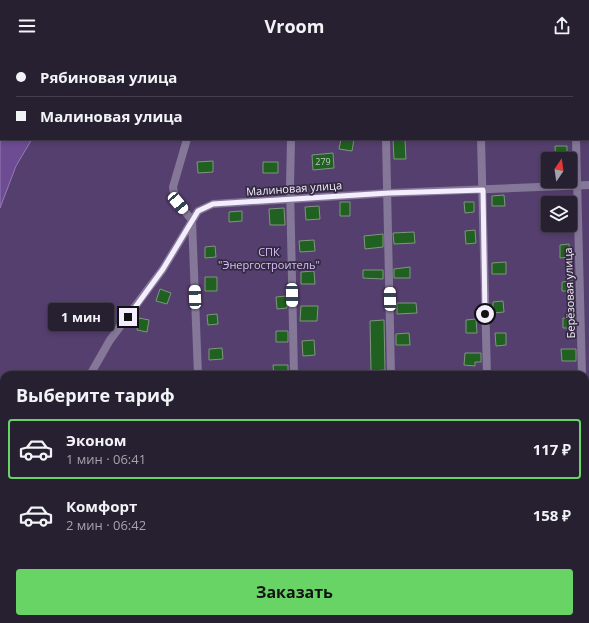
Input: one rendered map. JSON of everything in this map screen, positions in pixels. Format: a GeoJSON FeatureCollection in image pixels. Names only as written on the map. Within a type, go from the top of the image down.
{"type":"FeatureCollection","features":[{"type":"Feature","properties":{"kind":"street"},"geometry":{"type":"LineString","coordinates":[[187,140],[173,187],[176,199],[192,220],[198,371]]}},
{"type":"Feature","properties":{"kind":"street"},"geometry":{"type":"LineString","coordinates":[[291,140],[294,371]]}},
{"type":"Feature","properties":{"kind":"street"},"geometry":{"type":"LineString","coordinates":[[386,140],[389,193],[391,371]]}},
{"type":"Feature","properties":{"kind":"street"},"geometry":{"type":"LineString","coordinates":[[481,140],[487,371]]}},
{"type":"Feature","properties":{"kind":"street","name":"Берёзовая улица"},"geometry":{"type":"LineString","coordinates":[[576,140],[576,152]]}},
{"type":"Feature","properties":{"kind":"street","name":"Малиновая улица"},"geometry":{"type":"LineString","coordinates":[[577,186],[589,185]]}},
{"type":"Feature","properties":{"kind":"street","name":"Берёзовая улица"},"geometry":{"type":"LineString","coordinates":[[577,186],[582,371]]}},
{"type":"Feature","properties":{"kind":"street","name":"Малиновая улица"},"geometry":{"type":"LineString","coordinates":[[92,371],[110,340],[163,269],[198,211],[213,204],[389,193],[541,188]]}},
{"type":"Feature","properties":{"kind":"green space","name":"СПК \"Энергостроитель\""},"geometry":{"type":"Polygon","coordinates":[[[31,140],[589,140],[589,371],[0,371],[0,208],[16,166],[31,140]]]}},
{"type":"Feature","properties":{"kind":"shaded area"},"geometry":{"type":"Polygon","coordinates":[[[0,140],[31,140],[16,166],[0,208],[0,140]]]}},
{"type":"Feature","properties":{"kind":"building"},"geometry":{"type":"Polygon","coordinates":[[[341,140],[354,140],[352,151],[339,149],[341,140]]]}},
{"type":"Feature","properties":{"kind":"building"},"geometry":{"type":"Polygon","coordinates":[[[393,140],[405,140],[406,159],[394,159],[393,140]]]}},
{"type":"Feature","properties":{"kind":"building"},"geometry":{"type":"Polygon","coordinates":[[[555,146],[567,146],[567,152],[555,152],[555,146]]]}},
{"type":"Feature","properties":{"kind":"building"},"geometry":{"type":"Polygon","coordinates":[[[333,153],[334,168],[313,170],[312,155],[333,153]]]}},
{"type":"Feature","properties":{"kind":"building"},"geometry":{"type":"Polygon","coordinates":[[[213,161],[213,172],[198,173],[197,162],[213,161]]]}},
{"type":"Feature","properties":{"kind":"building"},"geometry":{"type":"Polygon","coordinates":[[[263,162],[278,162],[278,173],[263,173],[263,162]]]}},
{"type":"Feature","properties":{"kind":"building"},"geometry":{"type":"Polygon","coordinates":[[[504,195],[505,206],[492,206],[492,196],[504,195]]]}},
{"type":"Feature","properties":{"kind":"building"},"geometry":{"type":"Polygon","coordinates":[[[340,202],[350,202],[350,216],[340,216],[340,202]]]}},
{"type":"Feature","properties":{"kind":"building"},"geometry":{"type":"Polygon","coordinates":[[[464,202],[474,202],[474,212],[465,213],[464,202]]]}},
{"type":"Feature","properties":{"kind":"building"},"geometry":{"type":"Polygon","coordinates":[[[319,206],[320,219],[306,220],[305,207],[319,206]]]}},
{"type":"Feature","properties":{"kind":"building"},"geometry":{"type":"Polygon","coordinates":[[[284,208],[285,225],[270,225],[269,209],[284,208]]]}},
{"type":"Feature","properties":{"kind":"building"},"geometry":{"type":"Polygon","coordinates":[[[242,211],[242,221],[229,222],[229,212],[242,211]]]}},
{"type":"Feature","properties":{"kind":"building"},"geometry":{"type":"Polygon","coordinates":[[[475,230],[476,243],[466,244],[465,231],[475,230]]]}},
{"type":"Feature","properties":{"kind":"building"},"geometry":{"type":"Polygon","coordinates":[[[414,232],[415,243],[394,244],[393,233],[414,232]]]}},
{"type":"Feature","properties":{"kind":"building"},"geometry":{"type":"Polygon","coordinates":[[[383,234],[383,247],[365,249],[364,236],[383,234]]]}},
{"type":"Feature","properties":{"kind":"building"},"geometry":{"type":"Polygon","coordinates":[[[314,240],[315,251],[300,252],[299,241],[314,240]]]}},
{"type":"Feature","properties":{"kind":"building"},"geometry":{"type":"Polygon","coordinates":[[[569,244],[570,257],[560,258],[560,245],[569,244]]]}},
{"type":"Feature","properties":{"kind":"building"},"geometry":{"type":"Polygon","coordinates":[[[215,246],[216,257],[205,258],[205,247],[215,246]]]}},
{"type":"Feature","properties":{"kind":"building"},"geometry":{"type":"Polygon","coordinates":[[[506,262],[506,274],[492,274],[492,263],[506,262]]]}},
{"type":"Feature","properties":{"kind":"building"},"geometry":{"type":"Polygon","coordinates":[[[410,267],[410,278],[394,278],[394,269],[410,267]]]}},
{"type":"Feature","properties":{"kind":"building"},"geometry":{"type":"Polygon","coordinates":[[[363,270],[383,270],[383,279],[363,278],[363,270]]]}},
{"type":"Feature","properties":{"kind":"building"},"geometry":{"type":"Polygon","coordinates":[[[314,271],[315,284],[301,284],[301,272],[314,271]]]}},
{"type":"Feature","properties":{"kind":"building"},"geometry":{"type":"Polygon","coordinates":[[[205,277],[217,277],[217,291],[205,291],[205,277]]]}},
{"type":"Feature","properties":{"kind":"building"},"geometry":{"type":"Polygon","coordinates":[[[573,281],[573,291],[562,291],[562,282],[573,281]]]}},
{"type":"Feature","properties":{"kind":"building"},"geometry":{"type":"Polygon","coordinates":[[[160,289],[171,293],[167,304],[156,301],[160,289]]]}},
{"type":"Feature","properties":{"kind":"building"},"geometry":{"type":"Polygon","coordinates":[[[287,296],[287,308],[277,309],[276,297],[287,296]]]}},
{"type":"Feature","properties":{"kind":"building"},"geometry":{"type":"Polygon","coordinates":[[[503,301],[504,312],[493,313],[493,302],[503,301]]]}},
{"type":"Feature","properties":{"kind":"building"},"geometry":{"type":"Polygon","coordinates":[[[397,303],[416,303],[417,313],[397,314],[397,303]]]}},
{"type":"Feature","properties":{"kind":"building"},"geometry":{"type":"Polygon","coordinates":[[[301,306],[318,306],[317,321],[300,321],[301,306]]]}},
{"type":"Feature","properties":{"kind":"building"},"geometry":{"type":"Polygon","coordinates":[[[217,314],[218,324],[208,325],[207,315],[217,314]]]}},
{"type":"Feature","properties":{"kind":"building"},"geometry":{"type":"Polygon","coordinates":[[[139,318],[149,320],[147,332],[137,330],[139,318]]]}},
{"type":"Feature","properties":{"kind":"building"},"geometry":{"type":"Polygon","coordinates":[[[563,318],[575,318],[575,328],[563,328],[563,318]]]}},
{"type":"Feature","properties":{"kind":"building"},"geometry":{"type":"Polygon","coordinates":[[[476,319],[477,333],[466,333],[466,320],[476,319]]]}},
{"type":"Feature","properties":{"kind":"building"},"geometry":{"type":"Polygon","coordinates":[[[384,320],[385,370],[371,371],[370,321],[384,320]]]}},
{"type":"Feature","properties":{"kind":"building"},"geometry":{"type":"Polygon","coordinates":[[[276,331],[288,331],[288,342],[276,342],[276,331]]]}},
{"type":"Feature","properties":{"kind":"building"},"geometry":{"type":"Polygon","coordinates":[[[409,333],[410,345],[396,345],[396,334],[409,333]]]}},
{"type":"Feature","properties":{"kind":"building"},"geometry":{"type":"Polygon","coordinates":[[[495,333],[506,333],[506,345],[496,346],[495,333]]]}},
{"type":"Feature","properties":{"kind":"building"},"geometry":{"type":"Polygon","coordinates":[[[314,340],[315,355],[303,356],[302,341],[314,340]]]}},
{"type":"Feature","properties":{"kind":"building"},"geometry":{"type":"Polygon","coordinates":[[[222,348],[223,359],[209,360],[209,349],[222,348]]]}},
{"type":"Feature","properties":{"kind":"building"},"geometry":{"type":"Polygon","coordinates":[[[561,349],[576,349],[576,361],[562,361],[561,349]]]}},
{"type":"Feature","properties":{"kind":"building"},"geometry":{"type":"Polygon","coordinates":[[[465,353],[481,353],[481,362],[475,362],[475,366],[464,365],[465,353]]]}},
{"type":"Feature","properties":{"kind":"building"},"geometry":{"type":"Polygon","coordinates":[[[273,365],[288,365],[288,371],[274,371],[273,365]]]}},
{"type":"Feature","properties":{"kind":"route"},"geometry":{"type":"LineString","coordinates":[[128,317],[163,269],[198,211],[206,206],[213,204],[389,193],[483,190],[485,314]]}}]}
